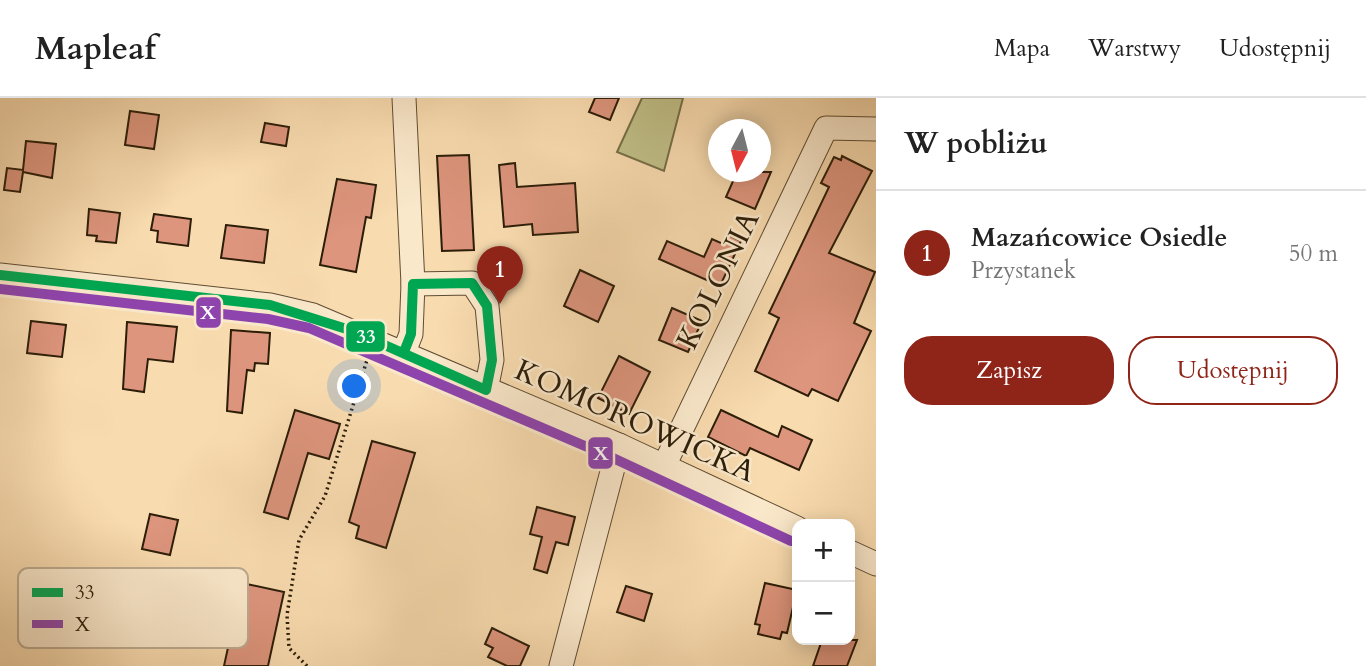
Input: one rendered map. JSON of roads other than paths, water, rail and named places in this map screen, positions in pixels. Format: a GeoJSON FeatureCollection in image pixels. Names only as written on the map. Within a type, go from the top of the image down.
{"type":"FeatureCollection","features":[{"type":"Feature","properties":{"kind":"street"},"geometry":{"type":"LineString","coordinates":[[404,98],[413,284],[411,334],[404,352]]}},
{"type":"Feature","properties":{"kind":"street","name":"KOLONIA"},"geometry":{"type":"LineString","coordinates":[[664,466],[826,128],[876,129]]}},
{"type":"Feature","properties":{"kind":"street","name":"KOMOROWICKA"},"geometry":{"type":"LineString","coordinates":[[0,275],[270,304],[313,315],[374,338],[486,390],[619,445],[792,526]]}},
{"type":"Feature","properties":{"kind":"street"},"geometry":{"type":"LineString","coordinates":[[413,284],[472,283],[487,306],[492,360],[486,390]]}},
{"type":"Feature","properties":{"kind":"street"},"geometry":{"type":"LineString","coordinates":[[561,666],[619,445]]}},
{"type":"Feature","properties":{"kind":"street"},"geometry":{"type":"LineString","coordinates":[[855,554],[876,564]]}},
{"type":"Feature","properties":{"kind":"place","name":"Mazańcowice Osiedle"},"geometry":{"type":"Point","coordinates":[500,304]}}]}
